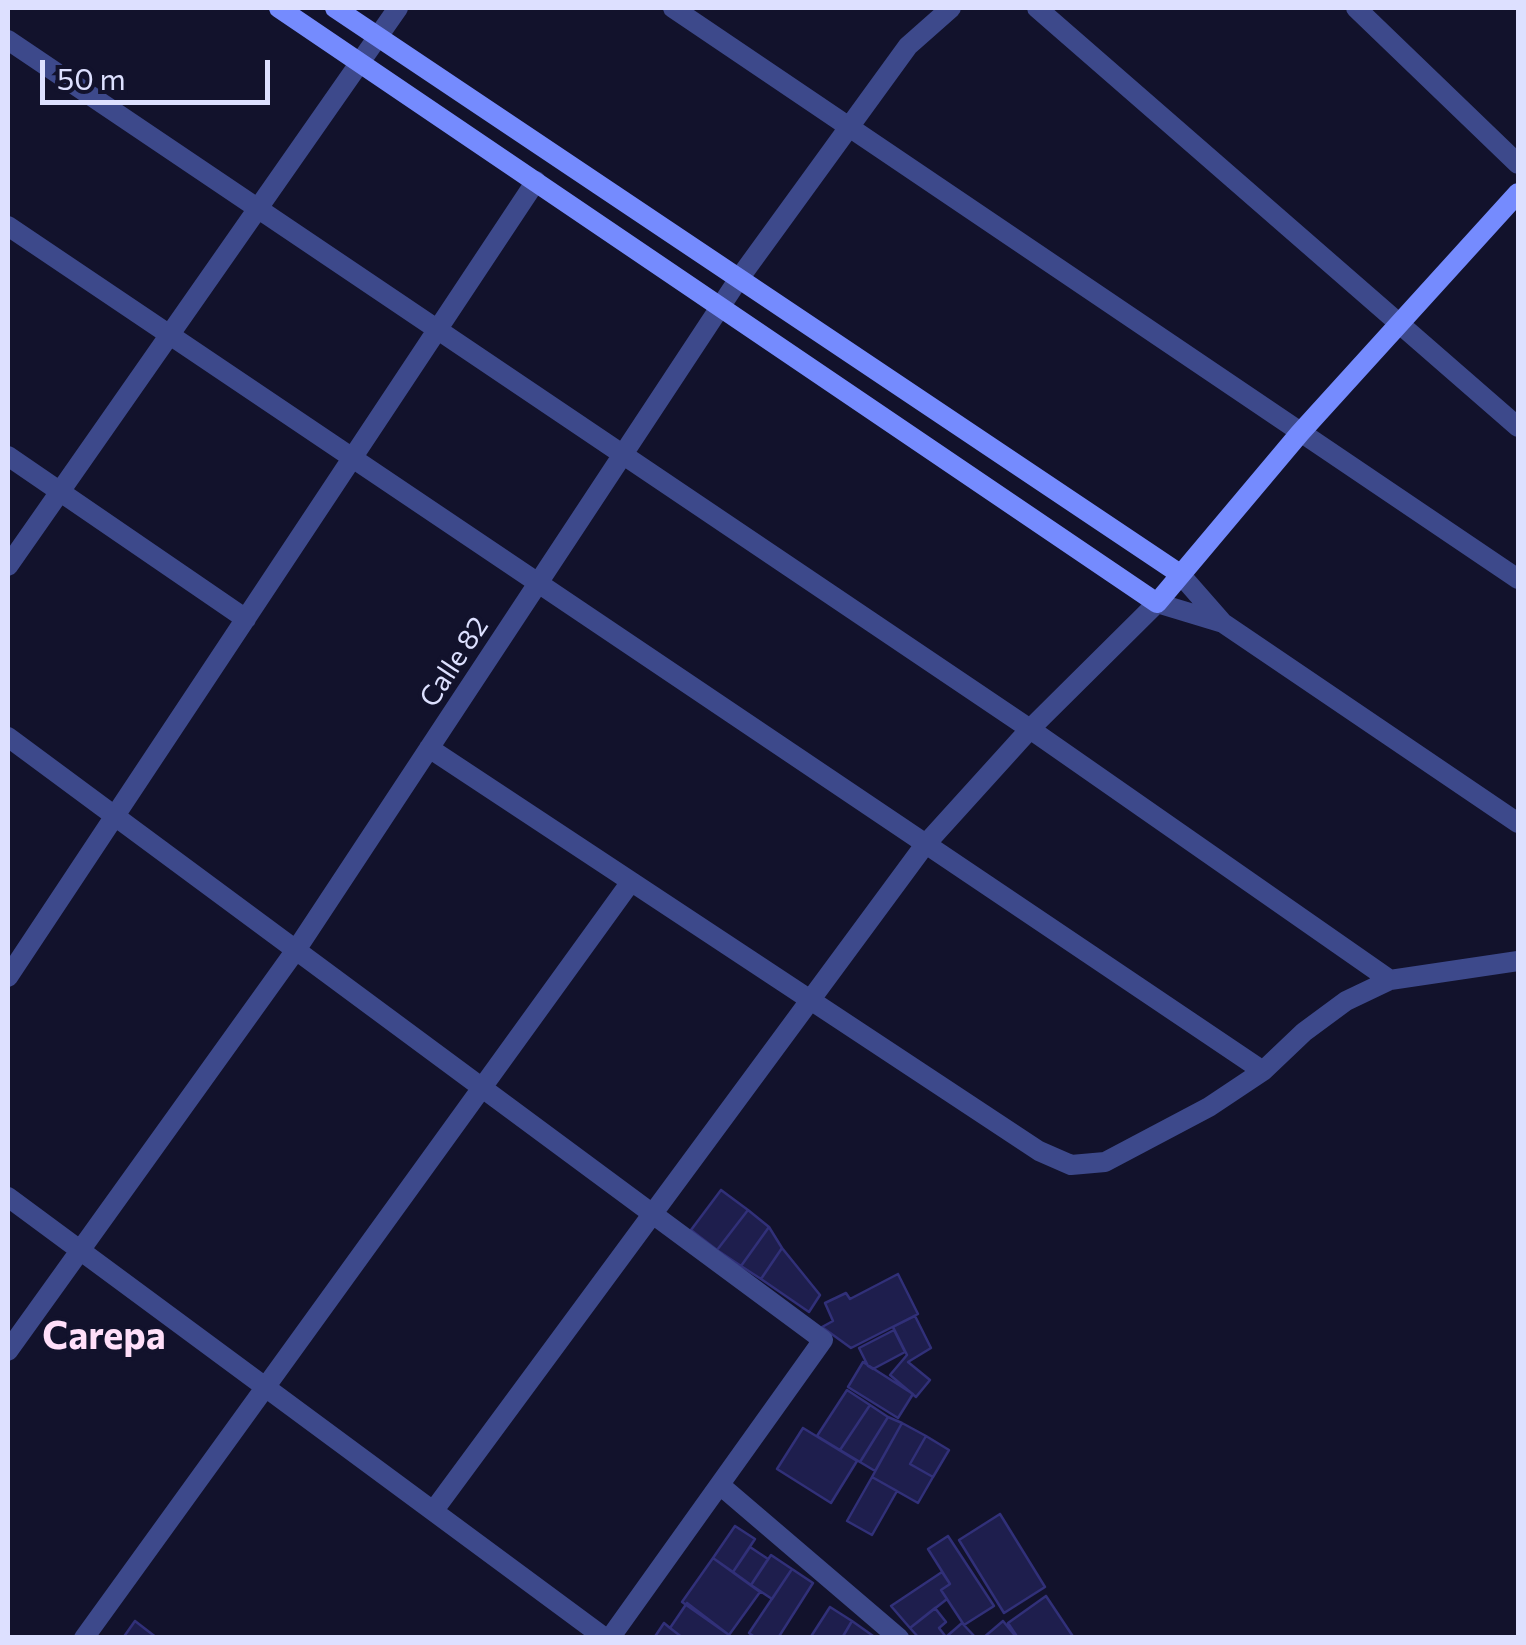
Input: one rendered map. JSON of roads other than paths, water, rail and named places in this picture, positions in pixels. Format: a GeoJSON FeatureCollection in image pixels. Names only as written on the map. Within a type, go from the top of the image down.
{"type":"FeatureCollection","features":[{"type":"Feature","properties":{"kind":"street"},"geometry":{"type":"LineString","coordinates":[[280,8],[1157,603],[1223,623]]}},
{"type":"Feature","properties":{"kind":"street"},"geometry":{"type":"LineString","coordinates":[[335,8],[1180,574],[1223,623],[1518,824]]}},
{"type":"Feature","properties":{"kind":"street"},"geometry":{"type":"LineString","coordinates":[[8,566],[398,8]]}},
{"type":"Feature","properties":{"kind":"street"},"geometry":{"type":"LineString","coordinates":[[673,8],[1518,579]]}},
{"type":"Feature","properties":{"kind":"street","name":"Calle 82"},"geometry":{"type":"LineString","coordinates":[[8,1351],[298,947],[738,280],[908,46],[951,8]]}},
{"type":"Feature","properties":{"kind":"street"},"geometry":{"type":"LineString","coordinates":[[1037,8],[1518,428]]}},
{"type":"Feature","properties":{"kind":"street"},"geometry":{"type":"LineString","coordinates":[[1356,8],[1518,164]]}},
{"type":"Feature","properties":{"kind":"street"},"geometry":{"type":"LineString","coordinates":[[8,40],[1030,729],[1390,980]]}},
{"type":"Feature","properties":{"kind":"street"},"geometry":{"type":"LineString","coordinates":[[8,977],[536,181]]}},
{"type":"Feature","properties":{"kind":"street"},"geometry":{"type":"LineString","coordinates":[[434,1510],[924,846],[1030,729],[1157,603],[1300,433],[1518,193]]}},
{"type":"Feature","properties":{"kind":"street"},"geometry":{"type":"LineString","coordinates":[[8,226],[1263,1071]]}},
{"type":"Feature","properties":{"kind":"street"},"geometry":{"type":"LineString","coordinates":[[8,456],[246,619]]}},
{"type":"Feature","properties":{"kind":"street"},"geometry":{"type":"LineString","coordinates":[[8,737],[298,947],[823,1340],[608,1638],[8,1197]]}},
{"type":"Feature","properties":{"kind":"street"},"geometry":{"type":"LineString","coordinates":[[430,748],[1039,1150],[1071,1164],[1105,1162],[1143,1144],[1263,1071],[1346,1001],[1390,980],[1518,961]]}},
{"type":"Feature","properties":{"kind":"street"},"geometry":{"type":"LineString","coordinates":[[84,1638],[630,883]]}},
{"type":"Feature","properties":{"kind":"street"},"geometry":{"type":"LineString","coordinates":[[720,1485],[900,1638]]}},
{"type":"Feature","properties":{"kind":"district","name":"Carepa"},"geometry":{"type":"Point","coordinates":[104,1336]}}]}
